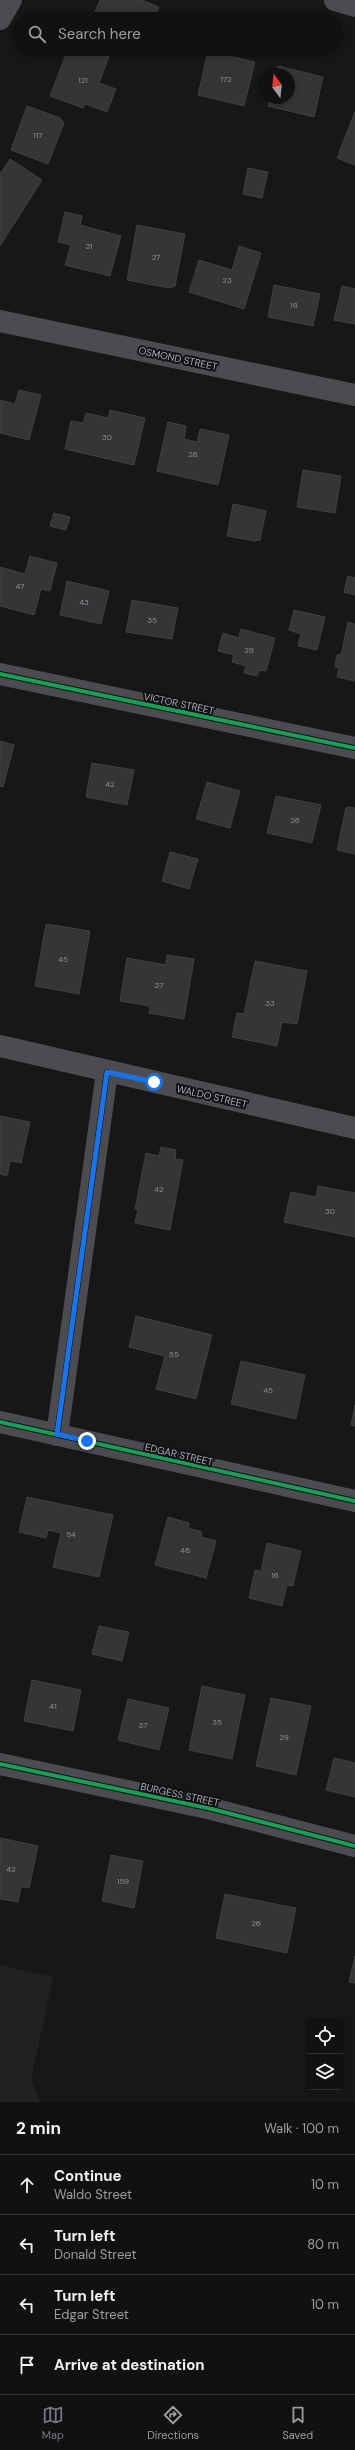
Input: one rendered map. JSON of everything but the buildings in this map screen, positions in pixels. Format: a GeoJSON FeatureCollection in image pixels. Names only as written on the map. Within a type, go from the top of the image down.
{"type":"FeatureCollection","features":[{"type":"Feature","properties":{"kind":"street"},"geometry":{"type":"LineString","coordinates":[[0,19],[11,0]]}},
{"type":"Feature","properties":{"kind":"street"},"geometry":{"type":"LineString","coordinates":[[335,0],[355,6]]}},
{"type":"Feature","properties":{"kind":"street","name":"OSMOND STREET"},"geometry":{"type":"LineString","coordinates":[[0,321],[355,395]]}},
{"type":"Feature","properties":{"kind":"street","name":"VICTOR STREET"},"geometry":{"type":"LineString","coordinates":[[0,674],[355,748]]}},
{"type":"Feature","properties":{"kind":"street","name":"WALDO STREET"},"geometry":{"type":"LineString","coordinates":[[0,1046],[107,1072],[355,1128]]}},
{"type":"Feature","properties":{"kind":"street"},"geometry":{"type":"LineString","coordinates":[[57,1434],[107,1072]]}},
{"type":"Feature","properties":{"kind":"street","name":"EDGAR STREET"},"geometry":{"type":"LineString","coordinates":[[0,1422],[355,1501]]}},
{"type":"Feature","properties":{"kind":"street","name":"BURGESS STREET"},"geometry":{"type":"LineString","coordinates":[[0,1764],[212,1809],[355,1846]]}},
{"type":"Feature","properties":{"kind":"shaded area"},"geometry":{"type":"Polygon","coordinates":[[[0,1965],[53,1977],[31,2080],[40,2102],[0,2102],[0,1965]]]}},
{"type":"Feature","properties":{"kind":"cycle path"},"geometry":{"type":"LineString","coordinates":[[0,674],[355,748]]}},
{"type":"Feature","properties":{"kind":"cycle path"},"geometry":{"type":"LineString","coordinates":[[57,1435],[107,1072]]}},
{"type":"Feature","properties":{"kind":"cycle path"},"geometry":{"type":"LineString","coordinates":[[0,1422],[355,1501]]}},
{"type":"Feature","properties":{"kind":"cycle path"},"geometry":{"type":"LineString","coordinates":[[0,1764],[212,1809],[355,1846]]}},
{"type":"Feature","properties":{"kind":"route"},"geometry":{"type":"LineString","coordinates":[[87,1441],[57,1434],[107,1072],[154,1082]]}}]}
